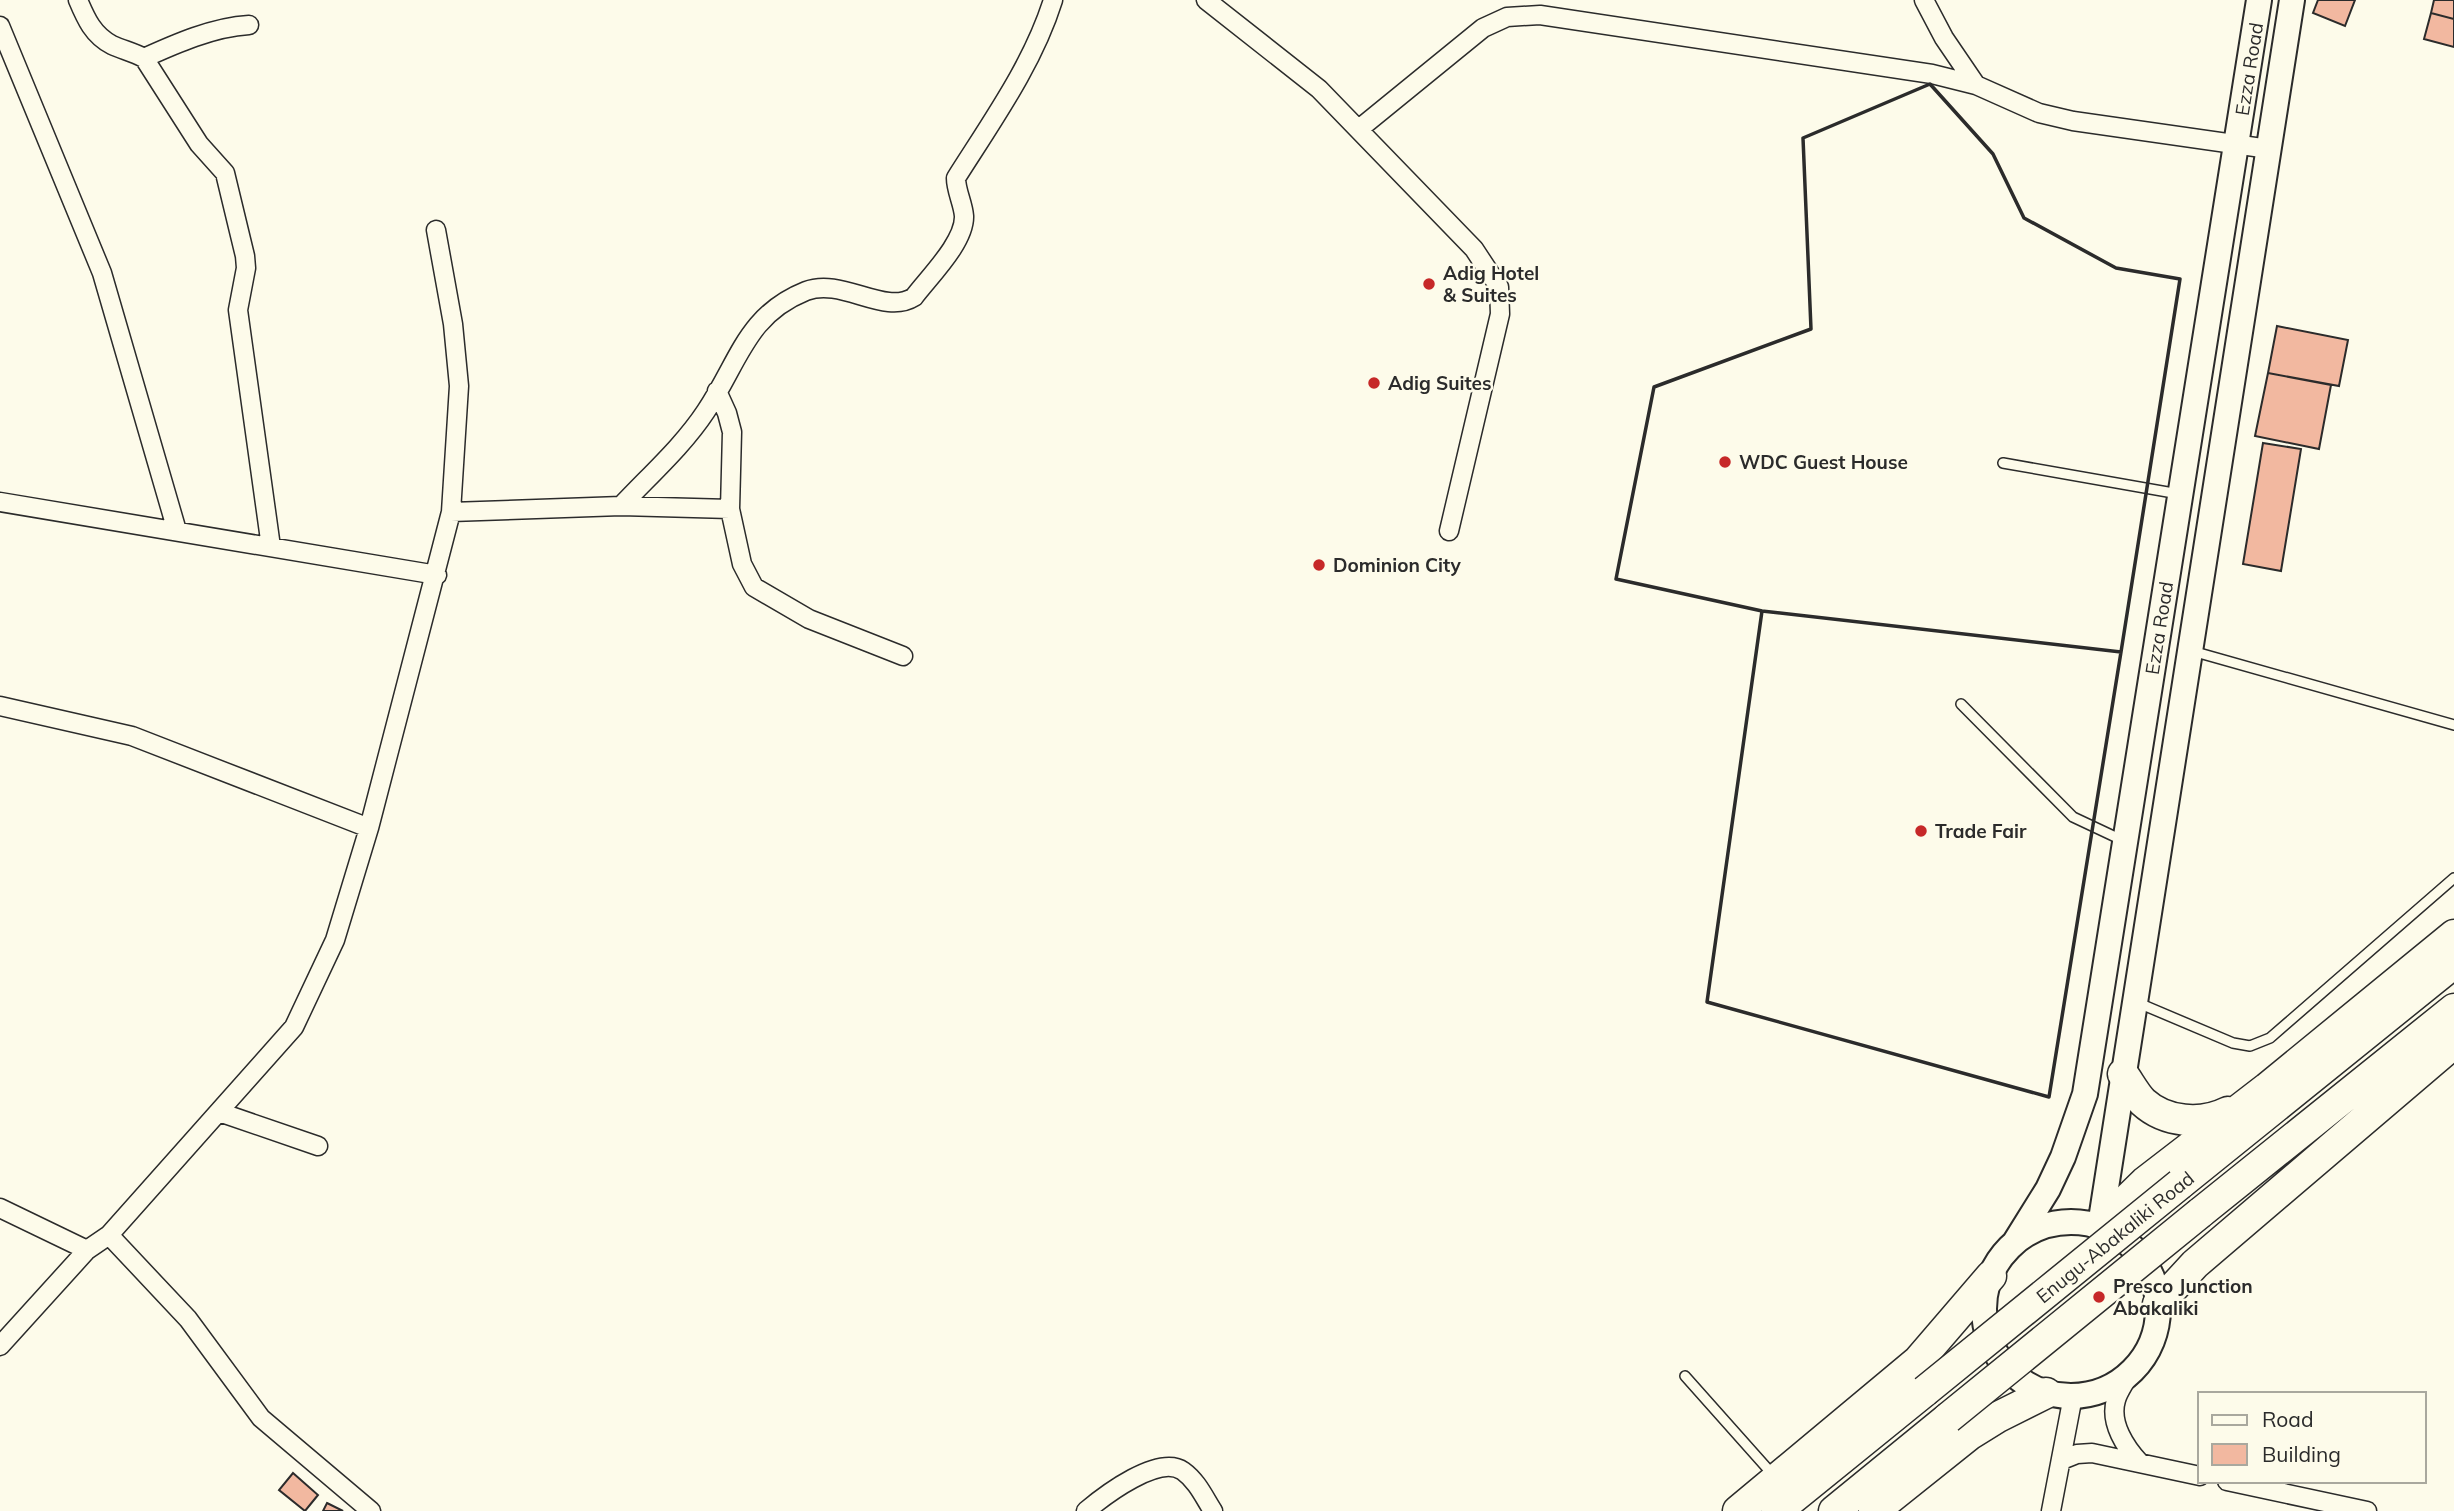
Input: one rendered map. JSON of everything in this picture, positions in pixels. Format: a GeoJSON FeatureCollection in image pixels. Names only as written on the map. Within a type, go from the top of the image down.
{"type":"FeatureCollection","features":[{"type":"Feature","properties":{"kind":"highway"},"geometry":{"type":"LineString","coordinates":[[2100,1226],[2145,1182],[2267,1088],[2454,935]]}},
{"type":"Feature","properties":{"kind":"highway","name":"Enugu-Abakaliki Road"},"geometry":{"type":"LineString","coordinates":[[1777,1511],[2454,963]]}},
{"type":"Feature","properties":{"kind":"highway"},"geometry":{"type":"LineString","coordinates":[[1834,1511],[2454,1009]]}},
{"type":"Feature","properties":{"kind":"highway"},"geometry":{"type":"LineString","coordinates":[[2158,1304],[2195,1264],[2454,1043]]}},
{"type":"Feature","properties":{"kind":"highway"},"geometry":{"type":"LineString","coordinates":[[2123,1074],[2143,1102],[2168,1116],[2189,1121],[2209,1120],[2267,1088]]}},
{"type":"Feature","properties":{"kind":"highway"},"geometry":{"type":"LineString","coordinates":[[1738,1511],[1918,1361],[1991,1276]]}},
{"type":"Feature","properties":{"kind":"highway"},"geometry":{"type":"LineString","coordinates":[[1874,1511],[1969,1435],[1998,1417],[2059,1394]]}},
{"type":"Feature","properties":{"kind":"main road","name":"Ezza Road"},"geometry":{"type":"LineString","coordinates":[[2015,1242],[2058,1168],[2085,1094],[2259,0]]}},
{"type":"Feature","properties":{"kind":"main road","name":"Ezza Road"},"geometry":{"type":"LineString","coordinates":[[2100,1226],[2292,0]]}},
{"type":"Feature","properties":{"kind":"main road"},"geometry":{"type":"LineString","coordinates":[[2064,1222],[2100,1226],[2129,1244],[2149,1271],[2158,1304],[2155,1330],[2145,1354],[2129,1374],[2112,1386],[2093,1394],[2059,1394],[2024,1382],[2006,1367],[1993,1347],[1985,1323],[1985,1299],[1991,1276],[2001,1258],[2015,1242],[2038,1229],[2064,1222]]}},
{"type":"Feature","properties":{"kind":"street"},"geometry":{"type":"LineString","coordinates":[[78,0],[89,25],[98,35],[112,45],[144,58],[199,144],[225,173],[245,256],[245,281],[238,310],[271,547]]}},
{"type":"Feature","properties":{"kind":"street"},"geometry":{"type":"LineString","coordinates":[[621,506],[706,411],[756,326],[779,304],[809,290],[833,288],[894,304],[905,302],[914,296],[955,243],[964,215],[956,189],[956,178],[1005,101],[1042,30],[1053,0]]}},
{"type":"Feature","properties":{"kind":"street"},"geometry":{"type":"LineString","coordinates":[[1206,0],[1319,89],[1474,248],[1499,287],[1500,314],[1449,531]]}},
{"type":"Feature","properties":{"kind":"street"},"geometry":{"type":"LineString","coordinates":[[1924,0],[1944,38],[1976,85]]}},
{"type":"Feature","properties":{"kind":"street"},"geometry":{"type":"LineString","coordinates":[[1359,129],[1482,28],[1507,17],[1540,15],[1932,74],[1976,85],[2039,113],[2073,121],[2269,149]]}},
{"type":"Feature","properties":{"kind":"street"},"geometry":{"type":"LineString","coordinates":[[144,58],[211,33],[249,25]]}},
{"type":"Feature","properties":{"kind":"street"},"geometry":{"type":"LineString","coordinates":[[0,26],[102,273],[177,531]]}},
{"type":"Feature","properties":{"kind":"street"},"geometry":{"type":"LineString","coordinates":[[0,1346],[87,1250],[109,1235],[294,1027],[335,940],[369,828],[437,575],[451,512],[459,386],[453,324],[436,230]]}},
{"type":"Feature","properties":{"kind":"street"},"geometry":{"type":"LineString","coordinates":[[717,391],[732,432],[730,509],[743,564],[754,587],[809,619],[902,656]]}},
{"type":"Feature","properties":{"kind":"street"},"geometry":{"type":"LineString","coordinates":[[0,502],[437,575]]}},
{"type":"Feature","properties":{"kind":"street"},"geometry":{"type":"LineString","coordinates":[[451,512],[621,506],[730,509]]}},
{"type":"Feature","properties":{"kind":"street"},"geometry":{"type":"LineString","coordinates":[[0,706],[132,736],[369,828]]}},
{"type":"Feature","properties":{"kind":"street"},"geometry":{"type":"LineString","coordinates":[[219,1112],[318,1146]]}},
{"type":"Feature","properties":{"kind":"street"},"geometry":{"type":"LineString","coordinates":[[0,1208],[87,1250]]}},
{"type":"Feature","properties":{"kind":"street"},"geometry":{"type":"LineString","coordinates":[[109,1235],[188,1319],[261,1418],[371,1511]]}},
{"type":"Feature","properties":{"kind":"street"},"geometry":{"type":"LineString","coordinates":[[2129,1374],[2115,1402],[2117,1423],[2124,1447],[2140,1463]]}},
{"type":"Feature","properties":{"kind":"street"},"geometry":{"type":"LineString","coordinates":[[2050,1511],[2062,1460],[2059,1394]]}},
{"type":"Feature","properties":{"kind":"street"},"geometry":{"type":"LineString","coordinates":[[2062,1460],[2077,1454],[2092,1454],[2198,1476]]}},
{"type":"Feature","properties":{"kind":"street"},"geometry":{"type":"LineString","coordinates":[[1086,1511],[1142,1473],[1164,1466],[1182,1470],[1196,1484],[1213,1511]]}},
{"type":"Feature","properties":{"kind":"street"},"geometry":{"type":"LineString","coordinates":[[2236,1483],[2368,1511]]}},
{"type":"Feature","properties":{"kind":"lane"},"geometry":{"type":"LineString","coordinates":[[2003,463],[2181,495]]}},
{"type":"Feature","properties":{"kind":"lane"},"geometry":{"type":"LineString","coordinates":[[2190,650],[2454,724]]}},
{"type":"Feature","properties":{"kind":"lane"},"geometry":{"type":"LineString","coordinates":[[1961,704],[2073,817],[2125,841]]}},
{"type":"Feature","properties":{"kind":"lane"},"geometry":{"type":"LineString","coordinates":[[2135,1001],[2233,1043],[2250,1046],[2270,1038],[2454,878]]}},
{"type":"Feature","properties":{"kind":"lane"},"geometry":{"type":"LineString","coordinates":[[1685,1376],[1777,1479]]}},
{"type":"Feature","properties":{"kind":"building"},"geometry":{"type":"Polygon","coordinates":[[[2318,0],[2355,0],[2345,26],[2313,13],[2318,0]]]}},
{"type":"Feature","properties":{"kind":"building"},"geometry":{"type":"Polygon","coordinates":[[[2434,0],[2454,0],[2454,19],[2431,13],[2434,0]]]}},
{"type":"Feature","properties":{"kind":"building"},"geometry":{"type":"Polygon","coordinates":[[[2431,13],[2454,19],[2454,47],[2424,39],[2431,13]]]}},
{"type":"Feature","properties":{"kind":"building"},"geometry":{"type":"Polygon","coordinates":[[[2277,326],[2348,340],[2339,386],[2268,373],[2277,326]]]}},
{"type":"Feature","properties":{"kind":"building"},"geometry":{"type":"Polygon","coordinates":[[[2268,373],[2331,385],[2319,449],[2255,436],[2268,373]]]}},
{"type":"Feature","properties":{"kind":"building"},"geometry":{"type":"Polygon","coordinates":[[[2263,443],[2301,449],[2281,571],[2243,564],[2263,443]]]}},
{"type":"Feature","properties":{"kind":"building"},"geometry":{"type":"Polygon","coordinates":[[[293,1473],[318,1495],[305,1511],[279,1490],[293,1473]]]}},
{"type":"Feature","properties":{"kind":"building"},"geometry":{"type":"Polygon","coordinates":[[[327,1503],[343,1511],[323,1511],[327,1503]]]}},
{"type":"Feature","properties":{"kind":"wall"},"geometry":{"type":"LineString","coordinates":[[1930,84],[1993,154],[2024,218],[2116,268],[2180,279],[2121,652],[1762,611],[1616,579],[1654,387],[1811,329],[1803,138],[1930,84]]}},
{"type":"Feature","properties":{"kind":"wall"},"geometry":{"type":"LineString","coordinates":[[1762,611],[2121,652],[2049,1097],[1707,1002],[1762,611]]}},
{"type":"Feature","properties":{"kind":"place","name":"Adig Hotel & Suites"},"geometry":{"type":"Point","coordinates":[1429,284]}},
{"type":"Feature","properties":{"kind":"place","name":"Adig Suites"},"geometry":{"type":"Point","coordinates":[1374,383]}},
{"type":"Feature","properties":{"kind":"place","name":"WDC Guest House"},"geometry":{"type":"Point","coordinates":[1725,462]}},
{"type":"Feature","properties":{"kind":"place","name":"Dominion City"},"geometry":{"type":"Point","coordinates":[1319,565]}},
{"type":"Feature","properties":{"kind":"place","name":"Trade Fair"},"geometry":{"type":"Point","coordinates":[1921,831]}},
{"type":"Feature","properties":{"kind":"place","name":"Presco Junction Abakaliki"},"geometry":{"type":"Point","coordinates":[2099,1297]}}]}
